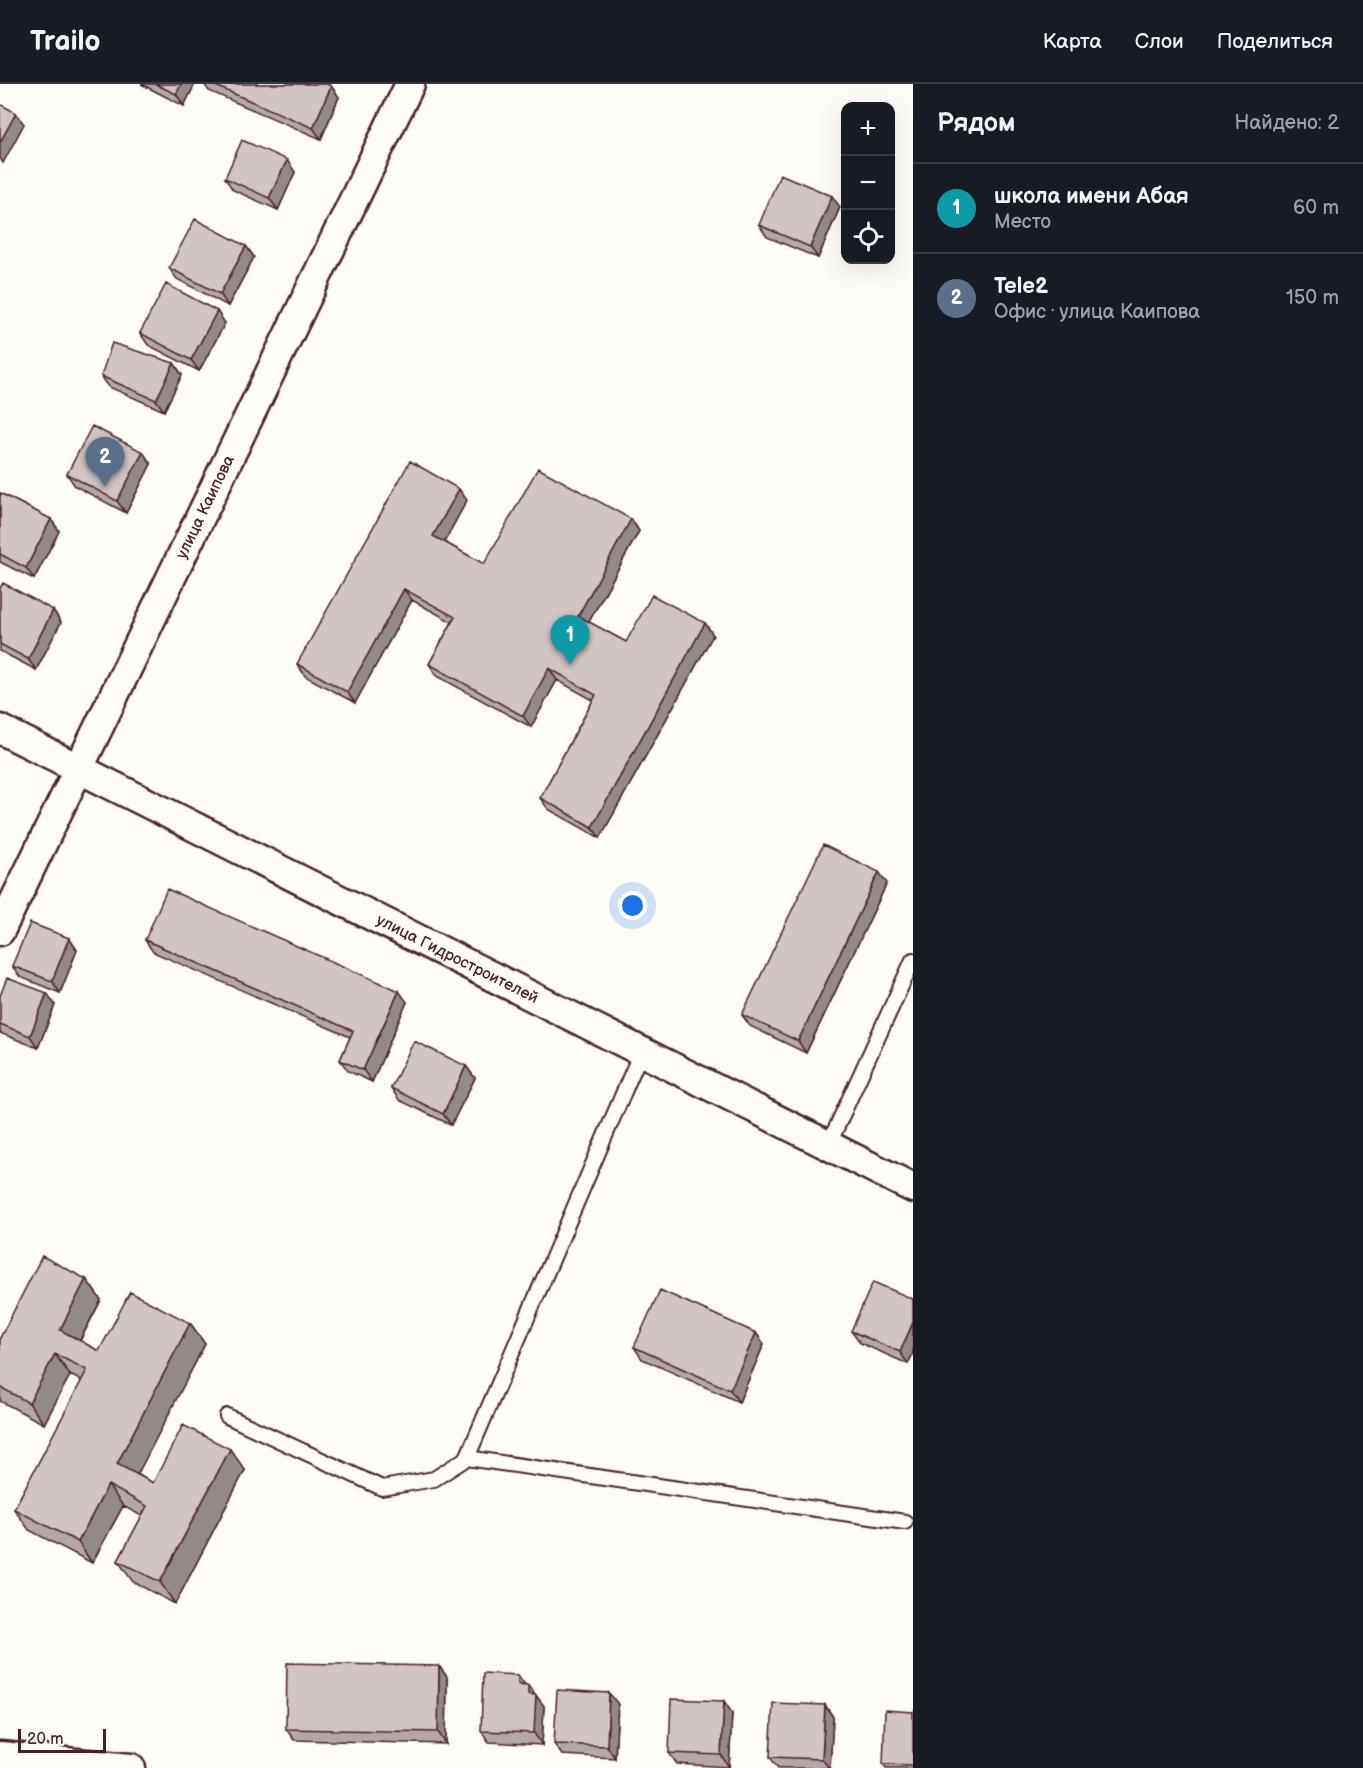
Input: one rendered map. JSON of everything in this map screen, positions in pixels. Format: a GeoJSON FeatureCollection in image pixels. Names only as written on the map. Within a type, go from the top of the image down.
{"type":"FeatureCollection","features":[{"type":"Feature","properties":{"kind":"street","name":"улица Каипова"},"geometry":{"type":"LineString","coordinates":[[0,931],[410,84]]}},
{"type":"Feature","properties":{"kind":"street","name":"улица Гидростроителей"},"geometry":{"type":"LineString","coordinates":[[0,729],[913,1188]]}},
{"type":"Feature","properties":{"kind":"street"},"geometry":{"type":"LineString","coordinates":[[0,1756],[130,1768]]}},
{"type":"Feature","properties":{"kind":"lane"},"geometry":{"type":"LineString","coordinates":[[828,1146],[913,960]]}},
{"type":"Feature","properties":{"kind":"lane"},"geometry":{"type":"LineString","coordinates":[[227,1416],[382,1488],[434,1479],[467,1458],[641,1052]]}},
{"type":"Feature","properties":{"kind":"lane"},"geometry":{"type":"LineString","coordinates":[[467,1458],[904,1522]]}},
{"type":"Feature","properties":{"kind":"building"},"geometry":{"type":"Polygon","coordinates":[[[155,84],[181,84],[176,94],[155,84]]]}},
{"type":"Feature","properties":{"kind":"building"},"geometry":{"type":"Polygon","coordinates":[[[211,84],[327,84],[331,86],[313,128],[211,84]]]}},
{"type":"Feature","properties":{"kind":"building"},"geometry":{"type":"Polygon","coordinates":[[[0,104],[16,113],[0,142],[0,104]]]}},
{"type":"Feature","properties":{"kind":"building"},"geometry":{"type":"Polygon","coordinates":[[[242,140],[287,160],[269,198],[225,178],[242,140]]]}},
{"type":"Feature","properties":{"kind":"building"},"geometry":{"type":"Polygon","coordinates":[[[780,174],[832,196],[810,247],[759,225],[780,174]]]}},
{"type":"Feature","properties":{"kind":"building"},"geometry":{"type":"Polygon","coordinates":[[[195,219],[246,246],[220,294],[169,268],[195,219]]]}},
{"type":"Feature","properties":{"kind":"building"},"geometry":{"type":"Polygon","coordinates":[[[166,284],[217,311],[191,360],[140,333],[166,284]]]}},
{"type":"Feature","properties":{"kind":"building"},"geometry":{"type":"Polygon","coordinates":[[[112,343],[174,363],[156,400],[101,376],[112,343]]]}},
{"type":"Feature","properties":{"kind":"building"},"geometry":{"type":"Polygon","coordinates":[[[92,426],[143,452],[117,501],[67,474],[92,426]]]}},
{"type":"Feature","properties":{"kind":"building"},"geometry":{"type":"Polygon","coordinates":[[[410,461],[459,489],[433,536],[484,564],[538,468],[631,519],[578,616],[626,642],[652,595],[705,623],[592,827],[540,798],[596,695],[549,668],[523,716],[429,664],[455,617],[404,589],[347,692],[297,664],[410,461]]]}},
{"type":"Feature","properties":{"kind":"building"},"geometry":{"type":"Polygon","coordinates":[[[0,493],[51,519],[26,568],[0,554],[0,493]]]}},
{"type":"Feature","properties":{"kind":"building"},"geometry":{"type":"Polygon","coordinates":[[[3,583],[53,610],[28,659],[0,644],[0,588],[3,583]]]}},
{"type":"Feature","properties":{"kind":"building"},"geometry":{"type":"Polygon","coordinates":[[[823,845],[879,872],[798,1041],[742,1015],[823,845]]]}},
{"type":"Feature","properties":{"kind":"building"},"geometry":{"type":"Polygon","coordinates":[[[167,889],[399,991],[363,1070],[340,1060],[353,1031],[145,940],[167,889]]]}},
{"type":"Feature","properties":{"kind":"building"},"geometry":{"type":"Polygon","coordinates":[[[30,923],[69,938],[52,981],[12,966],[30,923]]]}},
{"type":"Feature","properties":{"kind":"building"},"geometry":{"type":"Polygon","coordinates":[[[7,978],[47,993],[30,1036],[0,1024],[0,996],[7,978]]]}},
{"type":"Feature","properties":{"kind":"building"},"geometry":{"type":"Polygon","coordinates":[[[414,1041],[466,1066],[443,1114],[391,1088],[414,1041]]]}},
{"type":"Feature","properties":{"kind":"building"},"geometry":{"type":"Polygon","coordinates":[[[42,1256],[86,1279],[60,1330],[99,1351],[130,1292],[190,1323],[117,1464],[153,1483],[183,1425],[230,1449],[160,1582],[118,1561],[147,1506],[108,1485],[78,1542],[14,1509],[87,1370],[55,1354],[29,1403],[0,1387],[0,1338],[42,1256]]]}},
{"type":"Feature","properties":{"kind":"building"},"geometry":{"type":"Polygon","coordinates":[[[873,1282],[913,1299],[913,1322],[900,1352],[851,1331],[873,1282]]]}},
{"type":"Feature","properties":{"kind":"building"},"geometry":{"type":"Polygon","coordinates":[[[660,1290],[756,1333],[730,1390],[634,1347],[660,1290]]]}},
{"type":"Feature","properties":{"kind":"building"},"geometry":{"type":"Polygon","coordinates":[[[287,1663],[439,1666],[438,1732],[286,1729],[287,1663]]]}},
{"type":"Feature","properties":{"kind":"building"},"geometry":{"type":"Polygon","coordinates":[[[483,1673],[518,1675],[518,1684],[528,1685],[528,1694],[536,1695],[534,1733],[481,1731],[483,1673]]]}},
{"type":"Feature","properties":{"kind":"building"},"geometry":{"type":"Polygon","coordinates":[[[557,1690],[609,1693],[607,1746],[554,1744],[557,1690]]]}},
{"type":"Feature","properties":{"kind":"building"},"geometry":{"type":"Polygon","coordinates":[[[671,1699],[724,1701],[721,1755],[669,1753],[671,1699]]]}},
{"type":"Feature","properties":{"kind":"building"},"geometry":{"type":"Polygon","coordinates":[[[773,1703],[825,1705],[822,1759],[770,1757],[773,1703]]]}},
{"type":"Feature","properties":{"kind":"building"},"geometry":{"type":"Polygon","coordinates":[[[885,1710],[913,1712],[913,1765],[883,1764],[885,1710]]]}},
{"type":"Feature","properties":{"kind":"place","name":"Tele2"},"geometry":{"type":"Point","coordinates":[105,487]}},
{"type":"Feature","properties":{"kind":"place","name":"школа имени Абая"},"geometry":{"type":"Point","coordinates":[570,665]}}]}
